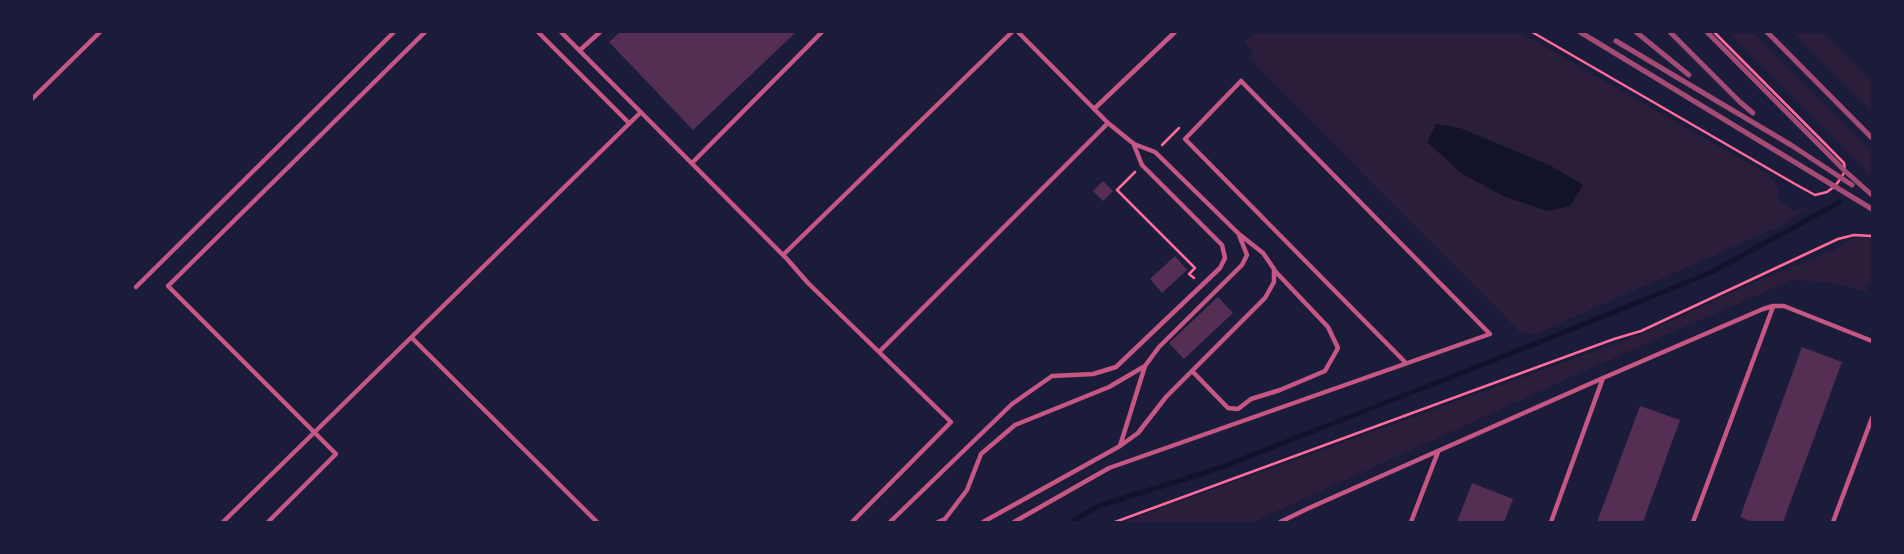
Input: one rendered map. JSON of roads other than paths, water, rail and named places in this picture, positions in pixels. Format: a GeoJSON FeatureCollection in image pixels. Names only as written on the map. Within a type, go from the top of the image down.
{"type":"FeatureCollection","features":[{"type":"Feature","properties":{"kind":"lane"},"geometry":{"type":"LineString","coordinates":[[32,99],[100,32]]}},
{"type":"Feature","properties":{"kind":"lane"},"geometry":{"type":"LineString","coordinates":[[136,286],[394,32]]}},
{"type":"Feature","properties":{"kind":"lane"},"geometry":{"type":"LineString","coordinates":[[268,523],[337,454],[168,286],[425,32]]}},
{"type":"Feature","properties":{"kind":"lane"},"geometry":{"type":"LineString","coordinates":[[538,32],[629,123]]}},
{"type":"Feature","properties":{"kind":"lane"},"geometry":{"type":"LineString","coordinates":[[561,32],[808,283],[951,422],[852,523]]}},
{"type":"Feature","properties":{"kind":"lane"},"geometry":{"type":"LineString","coordinates":[[580,50],[600,32]]}},
{"type":"Feature","properties":{"kind":"lane"},"geometry":{"type":"LineString","coordinates":[[692,163],[822,32]]}},
{"type":"Feature","properties":{"kind":"lane"},"geometry":{"type":"LineString","coordinates":[[783,255],[1012,32]]}},
{"type":"Feature","properties":{"kind":"lane"},"geometry":{"type":"LineString","coordinates":[[1018,32],[1108,123],[1134,144],[1155,152],[1239,234],[1263,253],[1274,269],[1328,327],[1338,348],[1325,371],[1251,399],[1238,409],[1228,408],[1192,371]]}},
{"type":"Feature","properties":{"kind":"lane"},"geometry":{"type":"LineString","coordinates":[[1094,109],[1175,32]]}},
{"type":"Feature","properties":{"kind":"lane"},"geometry":{"type":"LineString","coordinates":[[1014,523],[1109,468],[1490,334],[1241,81],[1185,139],[1405,362]]}},
{"type":"Feature","properties":{"kind":"lane"},"geometry":{"type":"LineString","coordinates":[[223,523],[641,112]]}},
{"type":"Feature","properties":{"kind":"lane"},"geometry":{"type":"LineString","coordinates":[[879,352],[1108,123]]}},
{"type":"Feature","properties":{"kind":"lane"},"geometry":{"type":"LineString","coordinates":[[890,523],[1012,404],[1052,376],[1093,374],[1116,367],[1220,268],[1225,258],[1223,245],[1142,165],[1134,144]]}},
{"type":"Feature","properties":{"kind":"lane"},"geometry":{"type":"LineString","coordinates":[[1120,446],[1145,366],[1159,347],[1242,265],[1247,255],[1239,234]]}},
{"type":"Feature","properties":{"kind":"lane"},"geometry":{"type":"LineString","coordinates":[[983,523],[1120,446],[1138,433],[1166,397],[1265,298],[1274,282],[1274,269]]}},
{"type":"Feature","properties":{"kind":"lane"},"geometry":{"type":"LineString","coordinates":[[1280,523],[1603,378],[1773,306],[1784,306],[1872,341]]}},
{"type":"Feature","properties":{"kind":"lane"},"geometry":{"type":"LineString","coordinates":[[1693,523],[1773,306]]}},
{"type":"Feature","properties":{"kind":"lane"},"geometry":{"type":"LineString","coordinates":[[412,338],[597,523]]}},
{"type":"Feature","properties":{"kind":"lane"},"geometry":{"type":"LineString","coordinates":[[938,523],[945,519],[967,490],[981,454],[1015,425],[1110,387],[1145,366]]}},
{"type":"Feature","properties":{"kind":"lane"},"geometry":{"type":"LineString","coordinates":[[1550,523],[1603,378]]}},
{"type":"Feature","properties":{"kind":"lane"},"geometry":{"type":"LineString","coordinates":[[1833,523],[1872,418]]}},
{"type":"Feature","properties":{"kind":"lane"},"geometry":{"type":"LineString","coordinates":[[1411,523],[1438,451]]}},
{"type":"Feature","properties":{"kind":"waterway"},"geometry":{"type":"LineString","coordinates":[[1071,522],[1099,506],[1222,467],[1712,272],[1840,202]]}},
{"type":"Feature","properties":{"kind":"railway"},"geometry":{"type":"LineString","coordinates":[[1580,32],[1872,209]]}},
{"type":"Feature","properties":{"kind":"railway"},"geometry":{"type":"LineString","coordinates":[[1636,32],[1689,75]]}},
{"type":"Feature","properties":{"kind":"railway"},"geometry":{"type":"LineString","coordinates":[[1670,32],[1753,113]]}},
{"type":"Feature","properties":{"kind":"railway"},"geometry":{"type":"LineString","coordinates":[[1707,32],[1872,195]]}},
{"type":"Feature","properties":{"kind":"railway"},"geometry":{"type":"LineString","coordinates":[[1767,32],[1872,138]]}},
{"type":"Feature","properties":{"kind":"railway"},"geometry":{"type":"LineString","coordinates":[[1616,41],[1791,145],[1852,185]]}}]}
